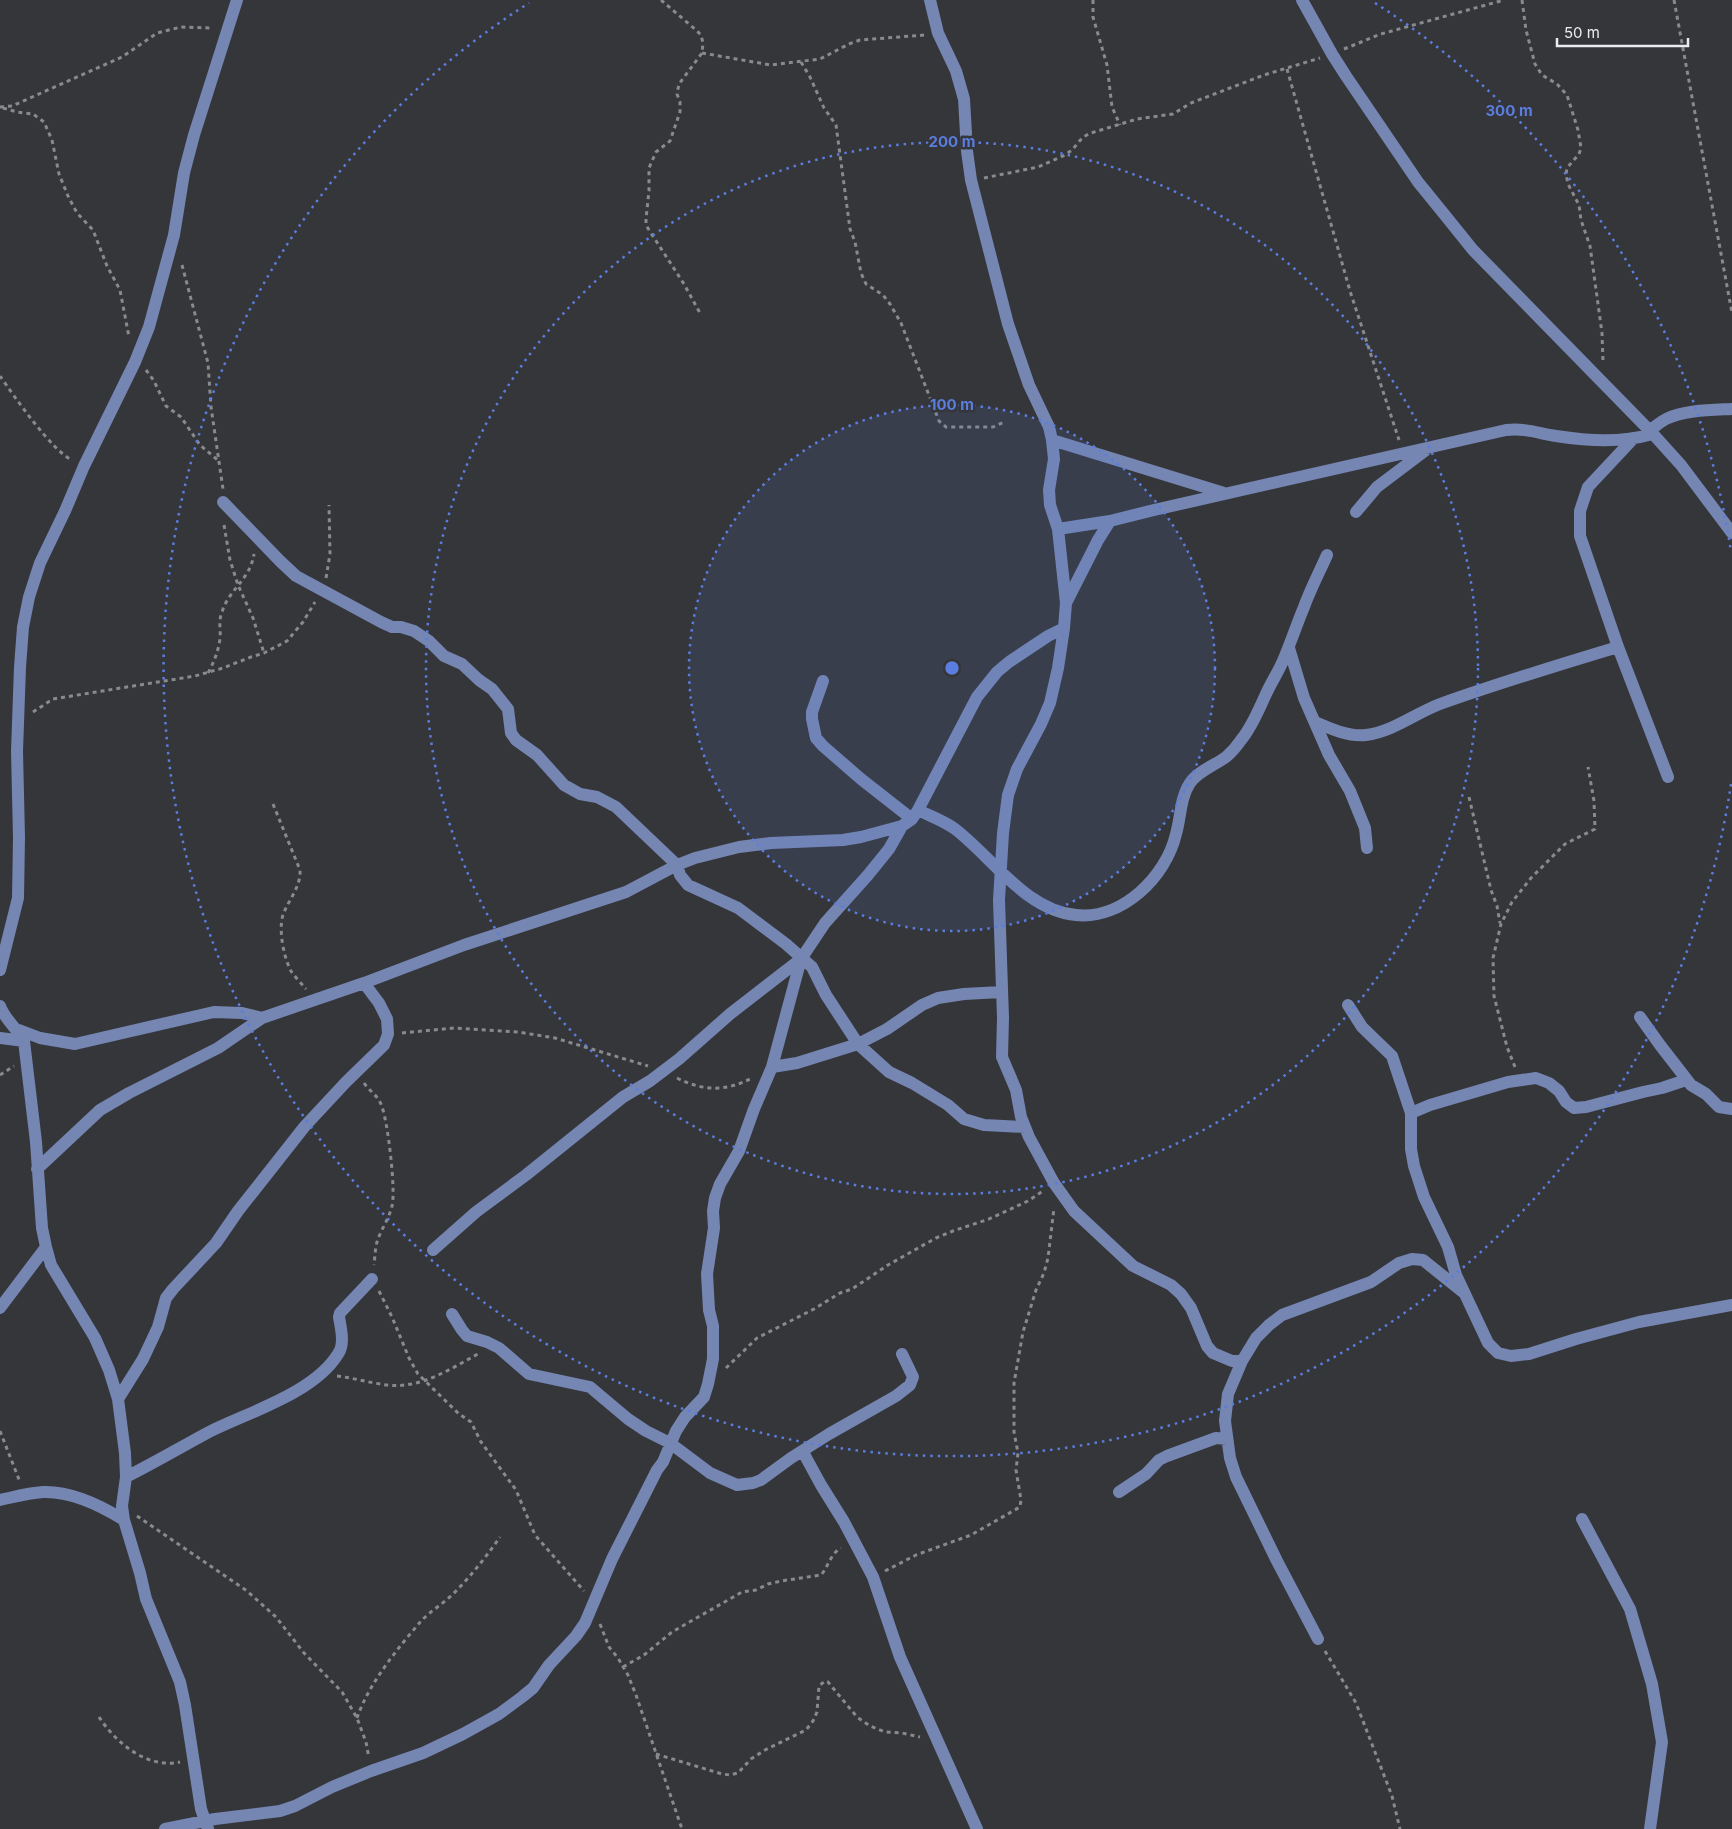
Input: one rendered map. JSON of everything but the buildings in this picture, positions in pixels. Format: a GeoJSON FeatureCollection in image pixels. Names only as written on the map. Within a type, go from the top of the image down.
{"type":"FeatureCollection","features":[{"type":"Feature","properties":{"kind":"street"},"geometry":{"type":"LineString","coordinates":[[0,970],[18,898],[18,723],[23,627],[28,597],[40,563],[84,466],[135,362],[149,327],[174,235],[184,173],[194,135],[237,0]]}},
{"type":"Feature","properties":{"kind":"street"},"geometry":{"type":"LineString","coordinates":[[930,0],[938,33],[956,71],[964,99],[971,180],[1008,324],[1029,385],[1049,427],[1052,440],[1054,458],[1049,490],[1050,505],[1058,529],[1066,603],[1058,668],[1050,703],[1017,769],[1008,795],[1003,833],[999,900],[1003,1018],[1002,1057],[1016,1090],[1025,1127],[1054,1183],[1074,1211],[1121,1257],[1144,1273],[1171,1285],[1181,1294],[1191,1308],[1207,1346],[1213,1354],[1232,1361],[1242,1361]]}},
{"type":"Feature","properties":{"kind":"street"},"geometry":{"type":"LineString","coordinates":[[1302,0],[1332,54],[1418,182],[1473,250],[1681,465],[1732,533]]}},
{"type":"Feature","properties":{"kind":"street"},"geometry":{"type":"LineString","coordinates":[[1058,529],[1110,522],[1404,452],[1506,430],[1520,428],[1554,436],[1609,441],[1632,440],[1651,432],[1666,419],[1677,415],[1708,410],[1732,409]]}},
{"type":"Feature","properties":{"kind":"street"},"geometry":{"type":"LineString","coordinates":[[1052,440],[1227,494]]}},
{"type":"Feature","properties":{"kind":"street"},"geometry":{"type":"LineString","coordinates":[[1632,440],[1588,487],[1580,510],[1580,536],[1618,647],[1668,777]]}},
{"type":"Feature","properties":{"kind":"street"},"geometry":{"type":"LineString","coordinates":[[1356,512],[1377,487],[1428,448]]}},
{"type":"Feature","properties":{"kind":"street"},"geometry":{"type":"LineString","coordinates":[[223,502],[287,568],[306,582],[392,627],[401,627],[414,631],[444,656],[462,664],[492,689],[508,709],[512,733],[516,740],[537,755],[564,785],[580,794],[597,797],[616,807],[677,866],[680,876],[688,885],[738,908],[786,944],[812,967],[826,995],[858,1044],[889,1072],[912,1083],[948,1105],[964,1119],[984,1125],[1025,1127]]}},
{"type":"Feature","properties":{"kind":"street"},"geometry":{"type":"LineString","coordinates":[[1066,603],[1098,540],[1110,522]]}},
{"type":"Feature","properties":{"kind":"street"},"geometry":{"type":"LineString","coordinates":[[823,682],[812,712],[816,738],[823,746],[910,818],[954,828],[1001,873],[1034,899],[1056,911],[1076,916],[1115,909],[1131,900],[1151,880],[1168,857],[1176,835],[1182,800],[1189,784],[1194,778],[1227,756],[1242,739],[1289,648],[1304,606],[1327,555]]}},
{"type":"Feature","properties":{"kind":"street"},"geometry":{"type":"LineString","coordinates":[[433,1250],[470,1216],[526,1175],[603,1113],[679,1059],[730,1014],[801,959],[825,923],[868,875],[910,818],[977,697],[997,672],[1009,662],[1048,636],[1064,628]]}},
{"type":"Feature","properties":{"kind":"street"},"geometry":{"type":"LineString","coordinates":[[1315,722],[1352,735],[1367,735],[1388,728],[1437,705],[1512,678],[1618,647]]}},
{"type":"Feature","properties":{"kind":"street"},"geometry":{"type":"LineString","coordinates":[[1289,648],[1304,698],[1329,755],[1350,791],[1365,828],[1367,848]]}},
{"type":"Feature","properties":{"kind":"street"},"geometry":{"type":"LineString","coordinates":[[37,1169],[100,1110],[129,1093],[218,1048],[262,1018],[464,946],[626,892],[696,858],[738,847],[771,843],[843,840],[882,832],[910,818]]}},
{"type":"Feature","properties":{"kind":"street"},"geometry":{"type":"LineString","coordinates":[[165,1829],[206,1825],[215,1819],[280,1811],[371,1771],[423,1753],[499,1714],[522,1698],[534,1688],[549,1665],[576,1636],[585,1623],[627,1528],[663,1462],[670,1442],[684,1417],[704,1398],[713,1359],[713,1326],[709,1310],[707,1274],[712,1244],[715,1198],[720,1184],[739,1152],[772,1068],[801,959]]}},
{"type":"Feature","properties":{"kind":"street"},"geometry":{"type":"LineString","coordinates":[[118,1399],[143,1359],[158,1326],[166,1298],[216,1243],[238,1211],[305,1126],[356,1072],[381,1049],[388,1034],[387,1020],[379,1003],[364,983]]}},
{"type":"Feature","properties":{"kind":"street"},"geometry":{"type":"LineString","coordinates":[[772,1068],[797,1063],[858,1044],[887,1029],[922,1005],[938,998],[964,994],[1001,992]]}},
{"type":"Feature","properties":{"kind":"street"},"geometry":{"type":"LineString","coordinates":[[1348,1005],[1362,1027],[1392,1056],[1411,1113],[1411,1148],[1414,1166],[1424,1197],[1440,1228],[1456,1275],[1488,1343],[1498,1353],[1511,1356],[1529,1354],[1640,1322],[1732,1306]]}},
{"type":"Feature","properties":{"kind":"street"},"geometry":{"type":"LineString","coordinates":[[0,1006],[2,1012],[21,1036],[36,1142],[42,1228],[51,1265],[95,1338],[109,1370],[118,1399],[125,1453],[126,1477],[122,1506],[124,1520],[146,1599],[180,1682],[206,1825]]}},
{"type":"Feature","properties":{"kind":"street"},"geometry":{"type":"LineString","coordinates":[[0,1038],[21,1036],[75,1044],[214,1012],[242,1013],[262,1018]]}},
{"type":"Feature","properties":{"kind":"street"},"geometry":{"type":"LineString","coordinates":[[1640,1016],[1686,1080],[1719,1106],[1732,1109]]}},
{"type":"Feature","properties":{"kind":"street"},"geometry":{"type":"LineString","coordinates":[[1411,1113],[1445,1101],[1519,1080],[1536,1078],[1549,1083],[1574,1108],[1586,1107],[1662,1088],[1686,1080]]}},
{"type":"Feature","properties":{"kind":"street"},"geometry":{"type":"LineString","coordinates":[[0,1308],[46,1247]]}},
{"type":"Feature","properties":{"kind":"street"},"geometry":{"type":"LineString","coordinates":[[1318,1639],[1236,1477],[1227,1439],[1226,1421],[1228,1394],[1242,1361],[1256,1338],[1282,1315],[1362,1285],[1382,1275],[1399,1263],[1412,1259],[1422,1260],[1465,1294]]}},
{"type":"Feature","properties":{"kind":"street"},"geometry":{"type":"LineString","coordinates":[[126,1477],[208,1433],[260,1410],[318,1376],[339,1354],[342,1343],[340,1314],[372,1279]]}},
{"type":"Feature","properties":{"kind":"street"},"geometry":{"type":"LineString","coordinates":[[452,1314],[467,1336],[494,1345],[509,1355],[529,1374],[590,1387],[628,1419],[646,1431],[670,1442],[710,1473],[737,1485],[761,1480],[790,1458],[896,1396],[910,1385],[913,1377],[902,1354]]}},
{"type":"Feature","properties":{"kind":"street"},"geometry":{"type":"LineString","coordinates":[[1119,1492],[1146,1474],[1159,1460],[1167,1456],[1216,1438],[1227,1439]]}},
{"type":"Feature","properties":{"kind":"street"},"geometry":{"type":"LineString","coordinates":[[802,1452],[856,1543],[873,1577],[900,1657],[978,1829]]}},
{"type":"Feature","properties":{"kind":"street"},"geometry":{"type":"LineString","coordinates":[[0,1500],[44,1492],[68,1495],[94,1503],[124,1520]]}},
{"type":"Feature","properties":{"kind":"street"},"geometry":{"type":"LineString","coordinates":[[1582,1519],[1630,1609],[1652,1684],[1662,1742],[1650,1829]]}},
{"type":"Feature","properties":{"kind":"path"},"geometry":{"type":"LineString","coordinates":[[661,0],[701,35],[703,42],[702,53],[679,84],[677,94],[680,102],[680,112],[670,141],[656,152],[649,168],[646,225],[684,284],[700,313]]}},
{"type":"Feature","properties":{"kind":"path"},"geometry":{"type":"LineString","coordinates":[[1093,0],[1093,17],[1107,65],[1112,106],[1120,125]]}},
{"type":"Feature","properties":{"kind":"path"},"geometry":{"type":"LineString","coordinates":[[971,180],[1038,166],[1072,150],[1083,137],[1137,120],[1174,114],[1203,99],[1225,92],[1264,75],[1332,54],[1381,34],[1504,0]]}},
{"type":"Feature","properties":{"kind":"path"},"geometry":{"type":"LineString","coordinates":[[1522,0],[1526,30],[1535,64],[1542,75],[1558,84],[1566,95],[1578,130],[1581,148],[1579,154],[1567,168],[1566,174],[1568,184],[1578,205],[1590,246],[1602,333],[1605,385]]}},
{"type":"Feature","properties":{"kind":"path"},"geometry":{"type":"LineString","coordinates":[[1674,0],[1732,313]]}},
{"type":"Feature","properties":{"kind":"path"},"geometry":{"type":"LineString","coordinates":[[1,108],[12,106],[122,57],[157,33],[181,27],[199,29],[228,28]]}},
{"type":"Feature","properties":{"kind":"path"},"geometry":{"type":"LineString","coordinates":[[702,53],[771,65],[820,59],[848,44],[860,40],[938,33]]}},
{"type":"Feature","properties":{"kind":"path"},"geometry":{"type":"LineString","coordinates":[[800,62],[810,76],[824,108],[836,125],[850,229],[855,242],[861,273],[866,284],[883,295],[901,323],[939,421],[946,427],[993,427],[1004,422]]}},
{"type":"Feature","properties":{"kind":"path"},"geometry":{"type":"LineString","coordinates":[[1288,69],[1350,291],[1404,452]]}},
{"type":"Feature","properties":{"kind":"path"},"geometry":{"type":"LineString","coordinates":[[1,108],[33,114],[44,122],[52,140],[59,174],[68,196],[77,213],[93,230],[107,266],[120,290],[135,362],[147,371],[166,406],[181,417],[200,445],[220,462]]}},
{"type":"Feature","properties":{"kind":"path"},"geometry":{"type":"LineString","coordinates":[[181,262],[208,363],[210,407],[224,488],[224,520],[230,560],[238,586],[253,618],[264,653]]}},
{"type":"Feature","properties":{"kind":"path"},"geometry":{"type":"LineString","coordinates":[[0,376],[32,420],[54,445],[68,458],[84,466]]}},
{"type":"Feature","properties":{"kind":"path"},"geometry":{"type":"LineString","coordinates":[[18,723],[39,706],[53,698],[208,673],[264,653],[287,641],[295,633],[326,582],[330,554],[329,504]]}},
{"type":"Feature","properties":{"kind":"path"},"geometry":{"type":"LineString","coordinates":[[208,673],[216,657],[222,610],[248,574],[257,536]]}},
{"type":"Feature","properties":{"kind":"path"},"geometry":{"type":"LineString","coordinates":[[1519,1080],[1507,1046],[1494,996],[1493,958],[1500,924],[1512,902],[1531,878],[1565,844],[1595,829],[1594,801],[1588,767]]}},
{"type":"Feature","properties":{"kind":"path"},"geometry":{"type":"LineString","coordinates":[[1469,796],[1500,924]]}},
{"type":"Feature","properties":{"kind":"path"},"geometry":{"type":"LineString","coordinates":[[273,804],[300,870],[301,880],[285,908],[280,922],[284,945],[291,970],[316,1000]]}},
{"type":"Feature","properties":{"kind":"path"},"geometry":{"type":"LineString","coordinates":[[388,1034],[454,1028],[518,1032],[554,1038],[638,1062],[693,1086],[709,1089],[723,1088],[745,1082],[772,1068]]}},
{"type":"Feature","properties":{"kind":"path"},"geometry":{"type":"LineString","coordinates":[[356,1072],[366,1087],[376,1095],[382,1106],[387,1125],[392,1175],[393,1203],[389,1218],[377,1241],[372,1279],[392,1316],[409,1358],[424,1380],[459,1414],[471,1422],[481,1442],[516,1490],[535,1535],[592,1604],[609,1647],[623,1667],[636,1695],[682,1829]]}},
{"type":"Feature","properties":{"kind":"path"},"geometry":{"type":"LineString","coordinates":[[708,1384],[757,1338],[814,1309],[840,1293],[852,1289],[888,1265],[936,1238],[953,1230],[989,1219],[1028,1201],[1054,1183]]}},
{"type":"Feature","properties":{"kind":"path"},"geometry":{"type":"LineString","coordinates":[[873,1577],[916,1555],[971,1536],[1020,1507],[1021,1500],[1016,1470],[1018,1453],[1014,1432],[1014,1383],[1023,1332],[1048,1258],[1054,1211]]}},
{"type":"Feature","properties":{"kind":"path"},"geometry":{"type":"LineString","coordinates":[[318,1376],[356,1378],[388,1385],[402,1385],[446,1372],[494,1345]]}},
{"type":"Feature","properties":{"kind":"path"},"geometry":{"type":"LineString","coordinates":[[0,1431],[24,1495]]}},
{"type":"Feature","properties":{"kind":"path"},"geometry":{"type":"LineString","coordinates":[[122,1506],[254,1597],[276,1617],[304,1653],[333,1680],[342,1692],[357,1718],[366,1742],[371,1771]]}},
{"type":"Feature","properties":{"kind":"path"},"geometry":{"type":"LineString","coordinates":[[357,1718],[362,1703],[393,1656],[422,1620],[463,1584],[500,1537]]}},
{"type":"Feature","properties":{"kind":"path"},"geometry":{"type":"LineString","coordinates":[[623,1667],[644,1655],[676,1629],[742,1592],[756,1590],[768,1584],[821,1575],[837,1550],[856,1543]]}},
{"type":"Feature","properties":{"kind":"path"},"geometry":{"type":"LineString","coordinates":[[1318,1639],[1331,1664],[1356,1703],[1392,1796],[1400,1829]]}},
{"type":"Feature","properties":{"kind":"path"},"geometry":{"type":"LineString","coordinates":[[656,1754],[722,1774],[738,1773],[765,1750],[806,1730],[817,1712],[819,1686],[825,1681],[828,1682],[857,1717],[870,1726],[885,1732],[936,1739]]}},
{"type":"Feature","properties":{"kind":"path"},"geometry":{"type":"LineString","coordinates":[[99,1717],[108,1730],[128,1748],[150,1760],[165,1764],[193,1759]]}}]}
